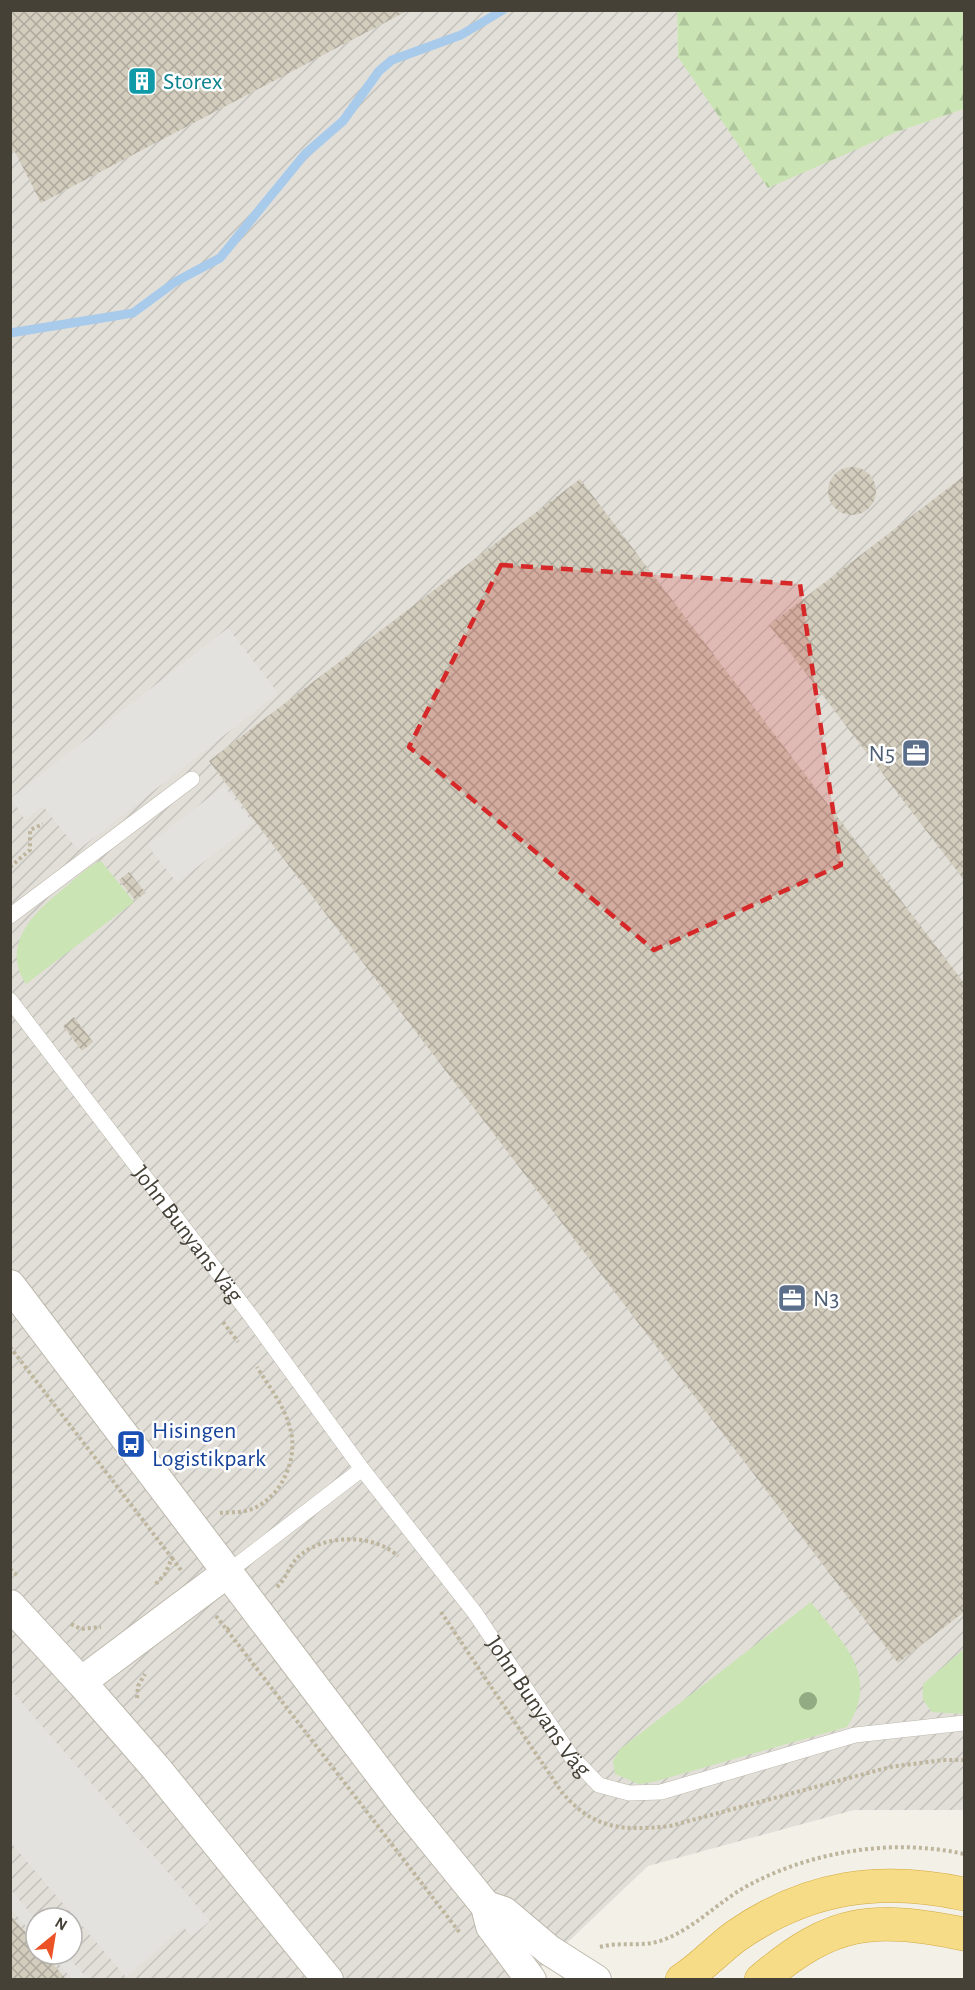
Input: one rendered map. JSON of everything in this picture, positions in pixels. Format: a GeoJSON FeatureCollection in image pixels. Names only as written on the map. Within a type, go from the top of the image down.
{"type":"FeatureCollection","features":[{"type":"Feature","properties":{"kind":"highway"},"geometry":{"type":"LineString","coordinates":[[682,1980],[758,1922],[812,1898],[842,1889],[883,1884],[934,1887],[964,1894]]}},
{"type":"Feature","properties":{"kind":"highway"},"geometry":{"type":"LineString","coordinates":[[761,1980],[804,1945],[854,1926],[910,1923],[964,1934]]}},
{"type":"Feature","properties":{"kind":"street"},"geometry":{"type":"LineString","coordinates":[[10,1285],[403,1804],[486,1906],[491,1926],[531,1980]]}},
{"type":"Feature","properties":{"kind":"street"},"geometry":{"type":"LineString","coordinates":[[81,1682],[228,1572]]}},
{"type":"Feature","properties":{"kind":"street"},"geometry":{"type":"LineString","coordinates":[[10,1605],[155,1767],[328,1980]]}},
{"type":"Feature","properties":{"kind":"street"},"geometry":{"type":"LineString","coordinates":[[486,1906],[504,1912],[549,1950],[596,1980]]}},
{"type":"Feature","properties":{"kind":"lane"},"geometry":{"type":"LineString","coordinates":[[10,916],[192,779]]}},
{"type":"Feature","properties":{"kind":"lane","name":"John Bunyans Väg"},"geometry":{"type":"LineString","coordinates":[[10,1000],[252,1316],[362,1469],[476,1613],[571,1756],[599,1785],[629,1793],[661,1791],[855,1735],[964,1723]]}},
{"type":"Feature","properties":{"kind":"lane"},"geometry":{"type":"LineString","coordinates":[[228,1572],[362,1469]]}},
{"type":"Feature","properties":{"kind":"path"},"geometry":{"type":"LineString","coordinates":[[10,867],[30,850],[30,830],[43,824]]}},
{"type":"Feature","properties":{"kind":"path"},"geometry":{"type":"LineString","coordinates":[[220,1318],[241,1346]]}},
{"type":"Feature","properties":{"kind":"path"},"geometry":{"type":"LineString","coordinates":[[10,1347],[172,1558],[165,1574],[149,1592]]}},
{"type":"Feature","properties":{"kind":"path"},"geometry":{"type":"LineString","coordinates":[[164,1548],[214,1513],[244,1511],[259,1505],[278,1488],[290,1465],[292,1435],[286,1417],[255,1364]]}},
{"type":"Feature","properties":{"kind":"path"},"geometry":{"type":"LineString","coordinates":[[10,1569],[19,1577]]}},
{"type":"Feature","properties":{"kind":"path"},"geometry":{"type":"LineString","coordinates":[[61,1617],[81,1629],[93,1630],[105,1626]]}},
{"type":"Feature","properties":{"kind":"path"},"geometry":{"type":"LineString","coordinates":[[227,1630],[463,1936]]}},
{"type":"Feature","properties":{"kind":"highlighted area"},"geometry":{"type":"Polygon","coordinates":[[[501,565],[800,584],[841,865],[654,950],[409,747],[501,565]]]}},
{"type":"Feature","properties":{"kind":"shaded area"},"geometry":{"type":"Polygon","coordinates":[[[11,11],[677,11],[678,57],[894,133],[964,109],[964,1810],[854,1810],[648,1866],[529,1979],[11,1980],[11,11]]]}},
{"type":"Feature","properties":{"kind":"shaded area"},"geometry":{"type":"Polygon","coordinates":[[[228,628],[278,693],[78,850],[43,806],[25,820],[11,798],[228,628]]]}},
{"type":"Feature","properties":{"kind":"shaded area"},"geometry":{"type":"Polygon","coordinates":[[[224,786],[253,823],[177,883],[147,845],[224,786]]]}},
{"type":"Feature","properties":{"kind":"shaded area"},"geometry":{"type":"Polygon","coordinates":[[[11,1690],[210,1921],[192,1936],[183,1927],[126,1977],[84,1928],[84,1906],[65,1906],[11,1843],[11,1690]]]}},
{"type":"Feature","properties":{"kind":"shaded area"},"geometry":{"type":"Polygon","coordinates":[[[11,1890],[24,1906],[24,1924],[11,1909],[11,1890]]]}},
{"type":"Feature","properties":{"kind":"shaded area"},"geometry":{"type":"Polygon","coordinates":[[[61,1966],[76,1966],[88,1979],[72,1979],[61,1966]]]}},
{"type":"Feature","properties":{"kind":"green space"},"geometry":{"type":"Polygon","coordinates":[[[677,11],[964,11],[964,109],[894,133],[768,188],[678,57],[677,11]]]}},
{"type":"Feature","properties":{"kind":"green space"},"geometry":{"type":"Polygon","coordinates":[[[101,861],[134,902],[26,984],[19,969],[17,956],[24,930],[52,898],[86,870],[101,861]]]}},
{"type":"Feature","properties":{"kind":"green space"},"geometry":{"type":"Polygon","coordinates":[[[811,1602],[845,1646],[859,1675],[860,1691],[856,1708],[847,1727],[653,1782],[639,1784],[615,1774],[613,1761],[620,1749],[811,1602]]]}},
{"type":"Feature","properties":{"kind":"green space"},"geometry":{"type":"Polygon","coordinates":[[[964,1649],[964,1714],[932,1712],[923,1700],[923,1684],[964,1649]]]}},
{"type":"Feature","properties":{"kind":"building","name":"Storex"},"geometry":{"type":"Polygon","coordinates":[[[10,10],[409,10],[41,203],[15,152],[10,154],[10,10]]]}},
{"type":"Feature","properties":{"kind":"building"},"geometry":{"type":"Polygon","coordinates":[[[847,467],[857,467],[869,474],[876,486],[876,496],[869,508],[857,515],[847,515],[832,504],[828,496],[828,486],[839,471],[847,467]]]}},
{"type":"Feature","properties":{"kind":"building","name":"N5"},"geometry":{"type":"Polygon","coordinates":[[[964,476],[964,880],[769,625],[964,476]]]}},
{"type":"Feature","properties":{"kind":"building","name":"N3"},"geometry":{"type":"Polygon","coordinates":[[[580,479],[964,983],[964,1612],[898,1663],[209,761],[580,479]]]}},
{"type":"Feature","properties":{"kind":"building"},"geometry":{"type":"Polygon","coordinates":[[[129,872],[146,893],[135,900],[119,880],[129,872]]]}},
{"type":"Feature","properties":{"kind":"building"},"geometry":{"type":"Polygon","coordinates":[[[74,1017],[93,1042],[82,1051],[63,1026],[74,1017]]]}},
{"type":"Feature","properties":{"kind":"building"},"geometry":{"type":"Polygon","coordinates":[[[10,1915],[24,1931],[24,1966],[55,1966],[67,1980],[10,1980],[10,1915]]]}},
{"type":"Feature","properties":{"kind":"waterway"},"geometry":{"type":"LineString","coordinates":[[10,333],[133,313],[175,282],[220,258],[305,154],[343,121],[379,71],[392,60],[461,35],[503,10]]}},
{"type":"Feature","properties":{"kind":"place","name":"Storex"},"geometry":{"type":"Point","coordinates":[142,81]}},
{"type":"Feature","properties":{"kind":"place","name":"N5"},"geometry":{"type":"Point","coordinates":[916,753]}},
{"type":"Feature","properties":{"kind":"place","name":"N3"},"geometry":{"type":"Point","coordinates":[792,1298]}},
{"type":"Feature","properties":{"kind":"place","name":"Hisingen Logistikpark"},"geometry":{"type":"Point","coordinates":[131,1444]}}]}
